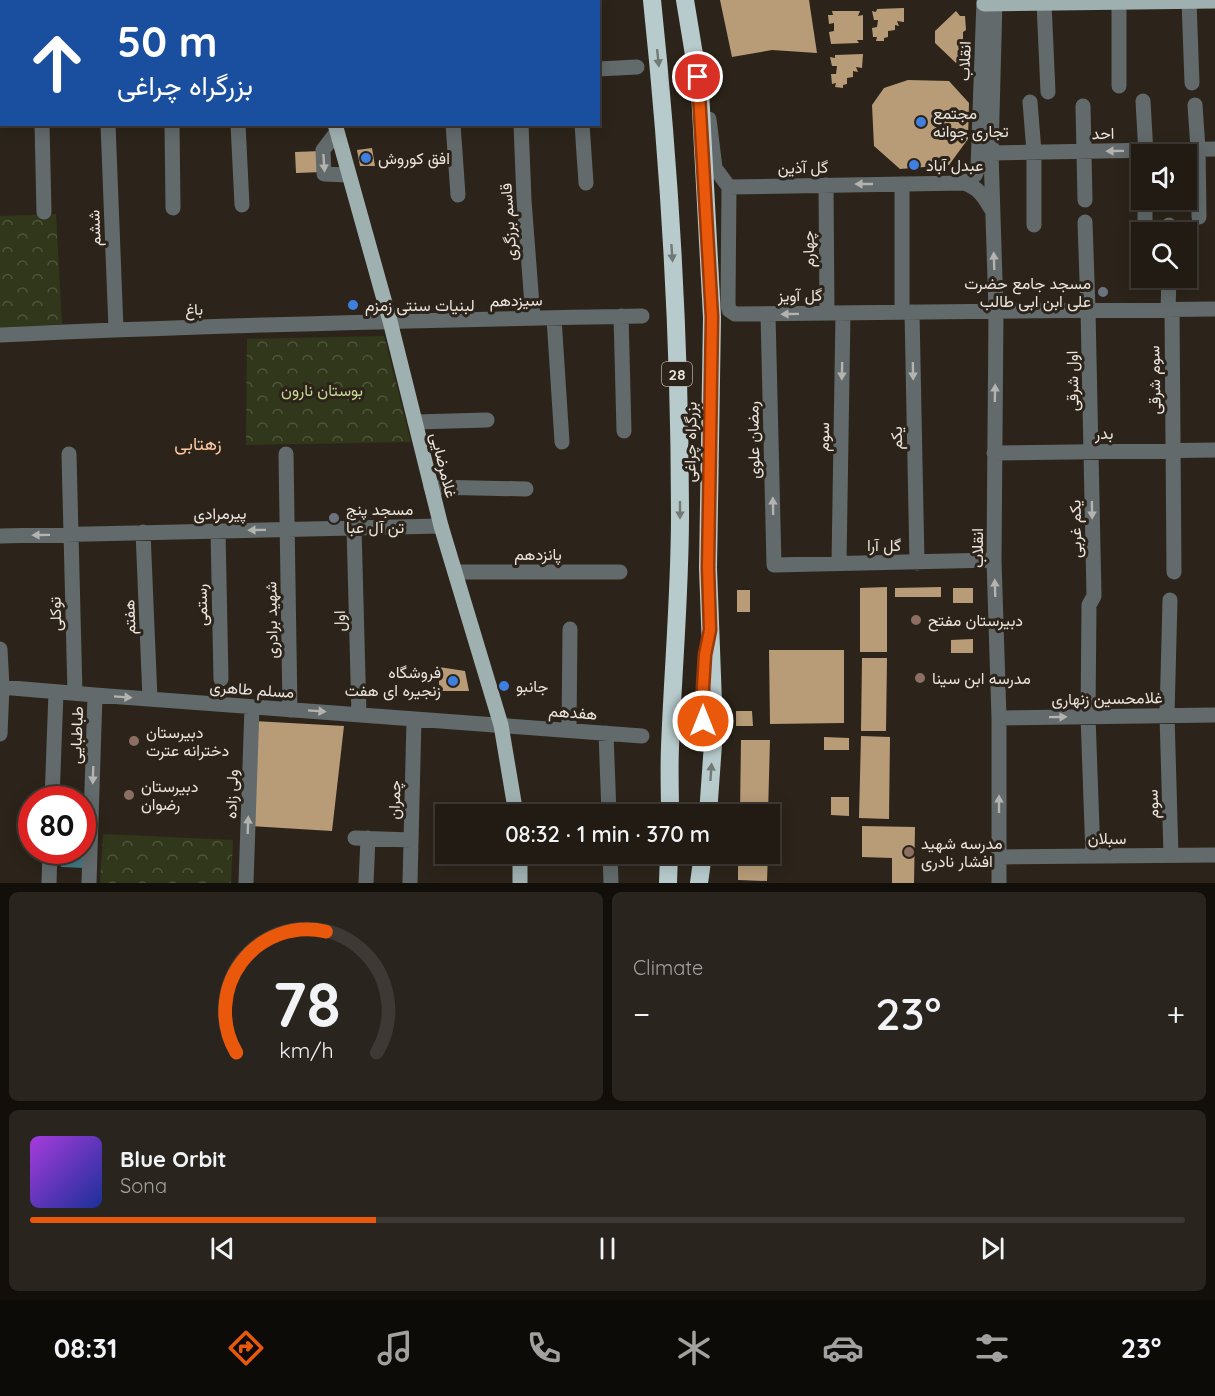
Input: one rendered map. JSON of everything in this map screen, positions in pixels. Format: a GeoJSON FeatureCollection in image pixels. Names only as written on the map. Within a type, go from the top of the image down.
{"type":"FeatureCollection","features":[{"type":"Feature","properties":{"kind":"highway","name":"بزرگراه چراغی"},"geometry":{"type":"LineString","coordinates":[[652,0],[660,82],[676,323],[680,516],[677,623],[669,750],[670,804]]}},
{"type":"Feature","properties":{"kind":"highway","name":"بزرگراه چراغی"},"geometry":{"type":"LineString","coordinates":[[685,0],[703,98],[712,317],[708,568],[714,730],[709,804]]}},
{"type":"Feature","properties":{"kind":"highway"},"geometry":{"type":"LineString","coordinates":[[672,691],[679,725],[684,732],[694,735],[703,721],[705,655],[710,630]]}},
{"type":"Feature","properties":{"kind":"highway"},"geometry":{"type":"LineString","coordinates":[[668,883],[669,864]]}},
{"type":"Feature","properties":{"kind":"highway"},"geometry":{"type":"LineString","coordinates":[[699,883],[702,864]]}},
{"type":"Feature","properties":{"kind":"highway"},"geometry":{"type":"LineString","coordinates":[[711,864],[712,883]]}},
{"type":"Feature","properties":{"kind":"main road"},"geometry":{"type":"LineString","coordinates":[[990,2],[1215,1]]}},
{"type":"Feature","properties":{"kind":"main road","name":"غلامرضایی"},"geometry":{"type":"LineString","coordinates":[[335,129],[390,321],[441,525],[501,725],[514,804]]}},
{"type":"Feature","properties":{"kind":"main road"},"geometry":{"type":"LineString","coordinates":[[520,864],[520,883]]}},
{"type":"Feature","properties":{"kind":"street"},"geometry":{"type":"LineString","coordinates":[[1192,83],[1198,1]]}},
{"type":"Feature","properties":{"kind":"street","name":"انقلاب"},"geometry":{"type":"LineString","coordinates":[[990,2],[991,153],[996,311],[994,560],[999,718],[999,883]]}},
{"type":"Feature","properties":{"kind":"street","name":"انقلاب"},"geometry":{"type":"LineString","coordinates":[[964,183],[975,175],[978,168],[990,2]]}},
{"type":"Feature","properties":{"kind":"street"},"geometry":{"type":"LineString","coordinates":[[1119,2],[1119,86]]}},
{"type":"Feature","properties":{"kind":"street"},"geometry":{"type":"LineString","coordinates":[[1044,3],[1048,92]]}},
{"type":"Feature","properties":{"kind":"street"},"geometry":{"type":"LineString","coordinates":[[600,69],[637,66]]}},
{"type":"Feature","properties":{"kind":"street"},"geometry":{"type":"LineString","coordinates":[[703,98],[715,168],[729,187]]}},
{"type":"Feature","properties":{"kind":"street"},"geometry":{"type":"LineString","coordinates":[[1143,101],[1146,144]]}},
{"type":"Feature","properties":{"kind":"street"},"geometry":{"type":"LineString","coordinates":[[1030,102],[1034,152],[1034,225]]}},
{"type":"Feature","properties":{"kind":"street"},"geometry":{"type":"LineString","coordinates":[[1195,105],[1199,217]]}},
{"type":"Feature","properties":{"kind":"street"},"geometry":{"type":"LineString","coordinates":[[1083,106],[1084,200]]}},
{"type":"Feature","properties":{"kind":"street"},"geometry":{"type":"LineString","coordinates":[[42,126],[44,212]]}},
{"type":"Feature","properties":{"kind":"street","name":"ششم"},"geometry":{"type":"LineString","coordinates":[[108,126],[116,329]]}},
{"type":"Feature","properties":{"kind":"street"},"geometry":{"type":"LineString","coordinates":[[172,126],[173,208]]}},
{"type":"Feature","properties":{"kind":"street"},"geometry":{"type":"LineString","coordinates":[[238,126],[242,205]]}},
{"type":"Feature","properties":{"kind":"street"},"geometry":{"type":"LineString","coordinates":[[453,126],[458,195]]}},
{"type":"Feature","properties":{"kind":"street","name":"قاسم برزگری"},"geometry":{"type":"LineString","coordinates":[[520,126],[533,318]]}},
{"type":"Feature","properties":{"kind":"street"},"geometry":{"type":"LineString","coordinates":[[582,126],[586,183]]}},
{"type":"Feature","properties":{"kind":"street"},"geometry":{"type":"LineString","coordinates":[[335,129],[323,150],[324,174],[348,175]]}},
{"type":"Feature","properties":{"kind":"street","name":"احد"},"geometry":{"type":"LineString","coordinates":[[1198,149],[1215,149]]}},
{"type":"Feature","properties":{"kind":"street","name":"احد"},"geometry":{"type":"LineString","coordinates":[[991,153],[1131,152]]}},
{"type":"Feature","properties":{"kind":"street"},"geometry":{"type":"LineString","coordinates":[[964,183],[979,190],[993,212]]}},
{"type":"Feature","properties":{"kind":"street","name":"گل آذین"},"geometry":{"type":"LineString","coordinates":[[729,187],[964,183]]}},
{"type":"Feature","properties":{"kind":"street","name":"یکم"},"geometry":{"type":"LineString","coordinates":[[902,184],[917,562]]}},
{"type":"Feature","properties":{"kind":"street","name":"چهارم"},"geometry":{"type":"LineString","coordinates":[[826,185],[827,313]]}},
{"type":"Feature","properties":{"kind":"street","name":"گل آویز"},"geometry":{"type":"LineString","coordinates":[[729,187],[728,303],[729,310],[735,314],[1215,309]]}},
{"type":"Feature","properties":{"kind":"street"},"geometry":{"type":"LineString","coordinates":[[1144,210],[1144,219]]}},
{"type":"Feature","properties":{"kind":"street","name":"اول شرقی"},"geometry":{"type":"LineString","coordinates":[[1085,222],[1091,452]]}},
{"type":"Feature","properties":{"kind":"street"},"geometry":{"type":"LineString","coordinates":[[1169,288],[1170,309]]}},
{"type":"Feature","properties":{"kind":"street","name":"سوم شرقی"},"geometry":{"type":"LineString","coordinates":[[1170,309],[1174,572]]}},
{"type":"Feature","properties":{"kind":"street","name":"سوم"},"geometry":{"type":"LineString","coordinates":[[839,562],[843,313]]}},
{"type":"Feature","properties":{"kind":"street","name":"رمضان علوی"},"geometry":{"type":"LineString","coordinates":[[768,314],[774,565]]}},
{"type":"Feature","properties":{"kind":"street"},"geometry":{"type":"LineString","coordinates":[[621,316],[624,430]]}},
{"type":"Feature","properties":{"kind":"street","name":"سیزدهم"},"geometry":{"type":"LineString","coordinates":[[390,321],[642,316]]}},
{"type":"Feature","properties":{"kind":"street"},"geometry":{"type":"LineString","coordinates":[[554,318],[562,442]]}},
{"type":"Feature","properties":{"kind":"street","name":"باغ"},"geometry":{"type":"LineString","coordinates":[[0,335],[116,329],[390,321]]}},
{"type":"Feature","properties":{"kind":"street"},"geometry":{"type":"LineString","coordinates":[[415,422],[487,420]]}},
{"type":"Feature","properties":{"kind":"street","name":"بدر"},"geometry":{"type":"LineString","coordinates":[[994,453],[1215,450]]}},
{"type":"Feature","properties":{"kind":"street","name":"یکم غربی"},"geometry":{"type":"LineString","coordinates":[[1088,717],[1089,605],[1094,596],[1091,452]]}},
{"type":"Feature","properties":{"kind":"street","name":"توکلی"},"geometry":{"type":"LineString","coordinates":[[69,454],[75,693]]}},
{"type":"Feature","properties":{"kind":"street","name":"شهید برادری"},"geometry":{"type":"LineString","coordinates":[[286,454],[290,710]]}},
{"type":"Feature","properties":{"kind":"street"},"geometry":{"type":"LineString","coordinates":[[431,487],[526,489]]}},
{"type":"Feature","properties":{"kind":"street","name":"پیرمرادی"},"geometry":{"type":"LineString","coordinates":[[0,536],[441,525]]}},
{"type":"Feature","properties":{"kind":"street","name":"اول"},"geometry":{"type":"LineString","coordinates":[[354,528],[359,715]]}},
{"type":"Feature","properties":{"kind":"street","name":"رستمی"},"geometry":{"type":"LineString","coordinates":[[218,531],[221,679]]}},
{"type":"Feature","properties":{"kind":"street","name":"هفتم"},"geometry":{"type":"LineString","coordinates":[[143,532],[150,699]]}},
{"type":"Feature","properties":{"kind":"street","name":"گل آرا"},"geometry":{"type":"LineString","coordinates":[[774,565],[994,560]]}},
{"type":"Feature","properties":{"kind":"street","name":"پانزدهم"},"geometry":{"type":"LineString","coordinates":[[456,572],[620,572]]}},
{"type":"Feature","properties":{"kind":"street"},"geometry":{"type":"LineString","coordinates":[[1167,715],[1170,600]]}},
{"type":"Feature","properties":{"kind":"street"},"geometry":{"type":"LineString","coordinates":[[569,730],[570,629]]}},
{"type":"Feature","properties":{"kind":"street"},"geometry":{"type":"LineString","coordinates":[[0,649],[0,734]]}},
{"type":"Feature","properties":{"kind":"street","name":"مسلم طاهری"},"geometry":{"type":"LineString","coordinates":[[1,687],[501,725]]}},
{"type":"Feature","properties":{"kind":"street"},"geometry":{"type":"LineString","coordinates":[[53,786],[56,692]]}},
{"type":"Feature","properties":{"kind":"street","name":"طباطبایی"},"geometry":{"type":"LineString","coordinates":[[89,883],[95,695]]}},
{"type":"Feature","properties":{"kind":"street","name":"ولی زاده"},"geometry":{"type":"LineString","coordinates":[[246,883],[252,707]]}},
{"type":"Feature","properties":{"kind":"street","name":"سوم"},"geometry":{"type":"LineString","coordinates":[[1167,715],[1171,855]]}},
{"type":"Feature","properties":{"kind":"street","name":"غلامحسین زنهاری"},"geometry":{"type":"LineString","coordinates":[[999,718],[1215,715]]}},
{"type":"Feature","properties":{"kind":"street"},"geometry":{"type":"LineString","coordinates":[[1088,717],[1093,856]]}},
{"type":"Feature","properties":{"kind":"street","name":"چمران"},"geometry":{"type":"LineString","coordinates":[[410,883],[414,719]]}},
{"type":"Feature","properties":{"kind":"street","name":"هفدهم"},"geometry":{"type":"LineString","coordinates":[[501,725],[642,736]]}},
{"type":"Feature","properties":{"kind":"street"},"geometry":{"type":"LineString","coordinates":[[606,733],[609,804]]}},
{"type":"Feature","properties":{"kind":"street"},"geometry":{"type":"LineString","coordinates":[[366,883],[362,838],[411,840]]}},
{"type":"Feature","properties":{"kind":"street","name":"سبلان"},"geometry":{"type":"LineString","coordinates":[[999,857],[1215,855]]}},
{"type":"Feature","properties":{"kind":"street"},"geometry":{"type":"LineString","coordinates":[[49,883],[50,864]]}},
{"type":"Feature","properties":{"kind":"street"},"geometry":{"type":"LineString","coordinates":[[610,864],[611,883]]}},
{"type":"Feature","properties":{"kind":"green space"},"geometry":{"type":"Polygon","coordinates":[[[56,214],[62,324],[0,328],[0,216],[56,214]]]}},
{"type":"Feature","properties":{"kind":"green space","name":"بوستان نارون"},"geometry":{"type":"Polygon","coordinates":[[[384,336],[411,442],[246,445],[247,339],[384,336]]]}},
{"type":"Feature","properties":{"kind":"green space"},"geometry":{"type":"Polygon","coordinates":[[[103,834],[233,840],[231,883],[100,883],[103,834]]]}},
{"type":"Feature","properties":{"kind":"water"},"geometry":{"type":"Polygon","coordinates":[[[61,864],[84,864],[84,868],[61,867],[61,864]]]}},
{"type":"Feature","properties":{"kind":"building"},"geometry":{"type":"Polygon","coordinates":[[[720,0],[809,0],[817,53],[772,50],[732,57],[720,0]]]}},
{"type":"Feature","properties":{"kind":"building"},"geometry":{"type":"Polygon","coordinates":[[[904,8],[904,22],[897,21],[899,26],[895,25],[895,30],[888,31],[888,37],[884,38],[884,41],[876,41],[877,37],[873,37],[872,28],[877,27],[878,20],[874,20],[872,11],[904,8]]]}},
{"type":"Feature","properties":{"kind":"building"},"geometry":{"type":"Polygon","coordinates":[[[832,11],[860,11],[858,16],[863,15],[863,40],[857,40],[859,43],[831,44],[829,32],[834,31],[834,23],[829,24],[828,15],[833,15],[832,11]]]}},
{"type":"Feature","properties":{"kind":"building"},"geometry":{"type":"Polygon","coordinates":[[[956,11],[960,16],[965,16],[966,30],[963,32],[963,43],[966,43],[967,56],[961,56],[956,63],[935,43],[935,31],[956,11]]]}},
{"type":"Feature","properties":{"kind":"building"},"geometry":{"type":"Polygon","coordinates":[[[863,54],[862,68],[856,67],[858,72],[853,71],[853,77],[847,78],[847,84],[843,85],[843,88],[835,87],[836,83],[832,84],[831,74],[836,74],[837,66],[832,66],[830,57],[863,54]]]}},
{"type":"Feature","properties":{"kind":"building","name":"مجتمع تجاری جوانه"},"geometry":{"type":"Polygon","coordinates":[[[908,80],[949,81],[969,103],[968,139],[949,165],[900,169],[874,146],[872,105],[884,88],[908,80]]]}},
{"type":"Feature","properties":{"kind":"building","name":"افق کوروش"},"geometry":{"type":"Polygon","coordinates":[[[372,148],[375,166],[360,166],[357,150],[372,148]]]}},
{"type":"Feature","properties":{"kind":"building"},"geometry":{"type":"Polygon","coordinates":[[[321,151],[322,172],[296,173],[295,152],[321,151]]]}},
{"type":"Feature","properties":{"kind":"building"},"geometry":{"type":"Polygon","coordinates":[[[887,587],[887,652],[860,652],[860,588],[887,587]]]}},
{"type":"Feature","properties":{"kind":"building"},"geometry":{"type":"Polygon","coordinates":[[[941,587],[941,597],[895,597],[895,588],[941,587]]]}},
{"type":"Feature","properties":{"kind":"building"},"geometry":{"type":"Polygon","coordinates":[[[953,588],[973,588],[973,603],[953,603],[953,588]]]}},
{"type":"Feature","properties":{"kind":"building"},"geometry":{"type":"Polygon","coordinates":[[[737,590],[750,590],[750,612],[737,612],[737,590]]]}},
{"type":"Feature","properties":{"kind":"building"},"geometry":{"type":"Polygon","coordinates":[[[973,639],[973,653],[951,653],[951,640],[973,639]]]}},
{"type":"Feature","properties":{"kind":"building"},"geometry":{"type":"Polygon","coordinates":[[[769,650],[844,650],[844,723],[770,724],[769,650]]]}},
{"type":"Feature","properties":{"kind":"building"},"geometry":{"type":"Polygon","coordinates":[[[862,658],[887,658],[886,731],[861,731],[862,658]]]}},
{"type":"Feature","properties":{"kind":"building","name":"فروشگاه زنجیره ای هفت"},"geometry":{"type":"Polygon","coordinates":[[[439,667],[465,671],[469,691],[439,691],[439,667]]]}},
{"type":"Feature","properties":{"kind":"building"},"geometry":{"type":"Polygon","coordinates":[[[736,711],[752,711],[753,726],[736,726],[736,711]]]}},
{"type":"Feature","properties":{"kind":"building"},"geometry":{"type":"Polygon","coordinates":[[[252,721],[344,726],[332,831],[248,826],[252,721]]]}},
{"type":"Feature","properties":{"kind":"building"},"geometry":{"type":"Polygon","coordinates":[[[861,736],[890,737],[889,819],[859,818],[861,736]]]}},
{"type":"Feature","properties":{"kind":"building"},"geometry":{"type":"Polygon","coordinates":[[[824,737],[849,738],[849,750],[824,750],[824,737]]]}},
{"type":"Feature","properties":{"kind":"building"},"geometry":{"type":"Polygon","coordinates":[[[741,740],[770,740],[768,804],[740,804],[741,740]]]}},
{"type":"Feature","properties":{"kind":"building"},"geometry":{"type":"Polygon","coordinates":[[[831,797],[849,797],[849,816],[831,815],[831,797]]]}},
{"type":"Feature","properties":{"kind":"building"},"geometry":{"type":"Polygon","coordinates":[[[862,826],[915,827],[914,883],[892,883],[892,858],[862,857],[862,826]]]}},
{"type":"Feature","properties":{"kind":"building"},"geometry":{"type":"Polygon","coordinates":[[[738,864],[768,864],[767,881],[738,880],[738,864]]]}},
{"type":"Feature","properties":{"kind":"place","name":"مجتمع تجاری جوانه"},"geometry":{"type":"Point","coordinates":[921,122]}},
{"type":"Feature","properties":{"kind":"place","name":"افق کوروش"},"geometry":{"type":"Point","coordinates":[366,158]}},
{"type":"Feature","properties":{"kind":"place","name":"عبدل آباد"},"geometry":{"type":"Point","coordinates":[914,165]}},
{"type":"Feature","properties":{"kind":"place","name":"مسجد جامع حضرت علی ابن ابی طالب"},"geometry":{"type":"Point","coordinates":[1103,292]}},
{"type":"Feature","properties":{"kind":"place","name":"لبنیات سنتی زمزم"},"geometry":{"type":"Point","coordinates":[353,305]}},
{"type":"Feature","properties":{"kind":"place","name":"مسجد پنج تن آل عبا"},"geometry":{"type":"Point","coordinates":[334,518]}},
{"type":"Feature","properties":{"kind":"place","name":"دبیرستان مفتح"},"geometry":{"type":"Point","coordinates":[916,620]}},
{"type":"Feature","properties":{"kind":"place","name":"مدرسه ابن سینا"},"geometry":{"type":"Point","coordinates":[920,678]}},
{"type":"Feature","properties":{"kind":"place","name":"فروشگاه زنجیره ای هفت"},"geometry":{"type":"Point","coordinates":[453,681]}},
{"type":"Feature","properties":{"kind":"place","name":"جانبو"},"geometry":{"type":"Point","coordinates":[504,686]}},
{"type":"Feature","properties":{"kind":"place","name":"دبیرستان دخترانه عترت"},"geometry":{"type":"Point","coordinates":[134,741]}},
{"type":"Feature","properties":{"kind":"place","name":"دبیرستان رضوان"},"geometry":{"type":"Point","coordinates":[129,795]}},
{"type":"Feature","properties":{"kind":"place","name":"مدرسه شهید افشار نادری"},"geometry":{"type":"Point","coordinates":[909,852]}},
{"type":"Feature","properties":{"kind":"district","name":"زهتابی"},"geometry":{"type":"Point","coordinates":[198,443]}},
{"type":"Feature","properties":{"kind":"route"},"geometry":{"type":"LineString","coordinates":[[698,77],[712,317],[708,568],[710,630],[705,655],[703,721]]}}]}
